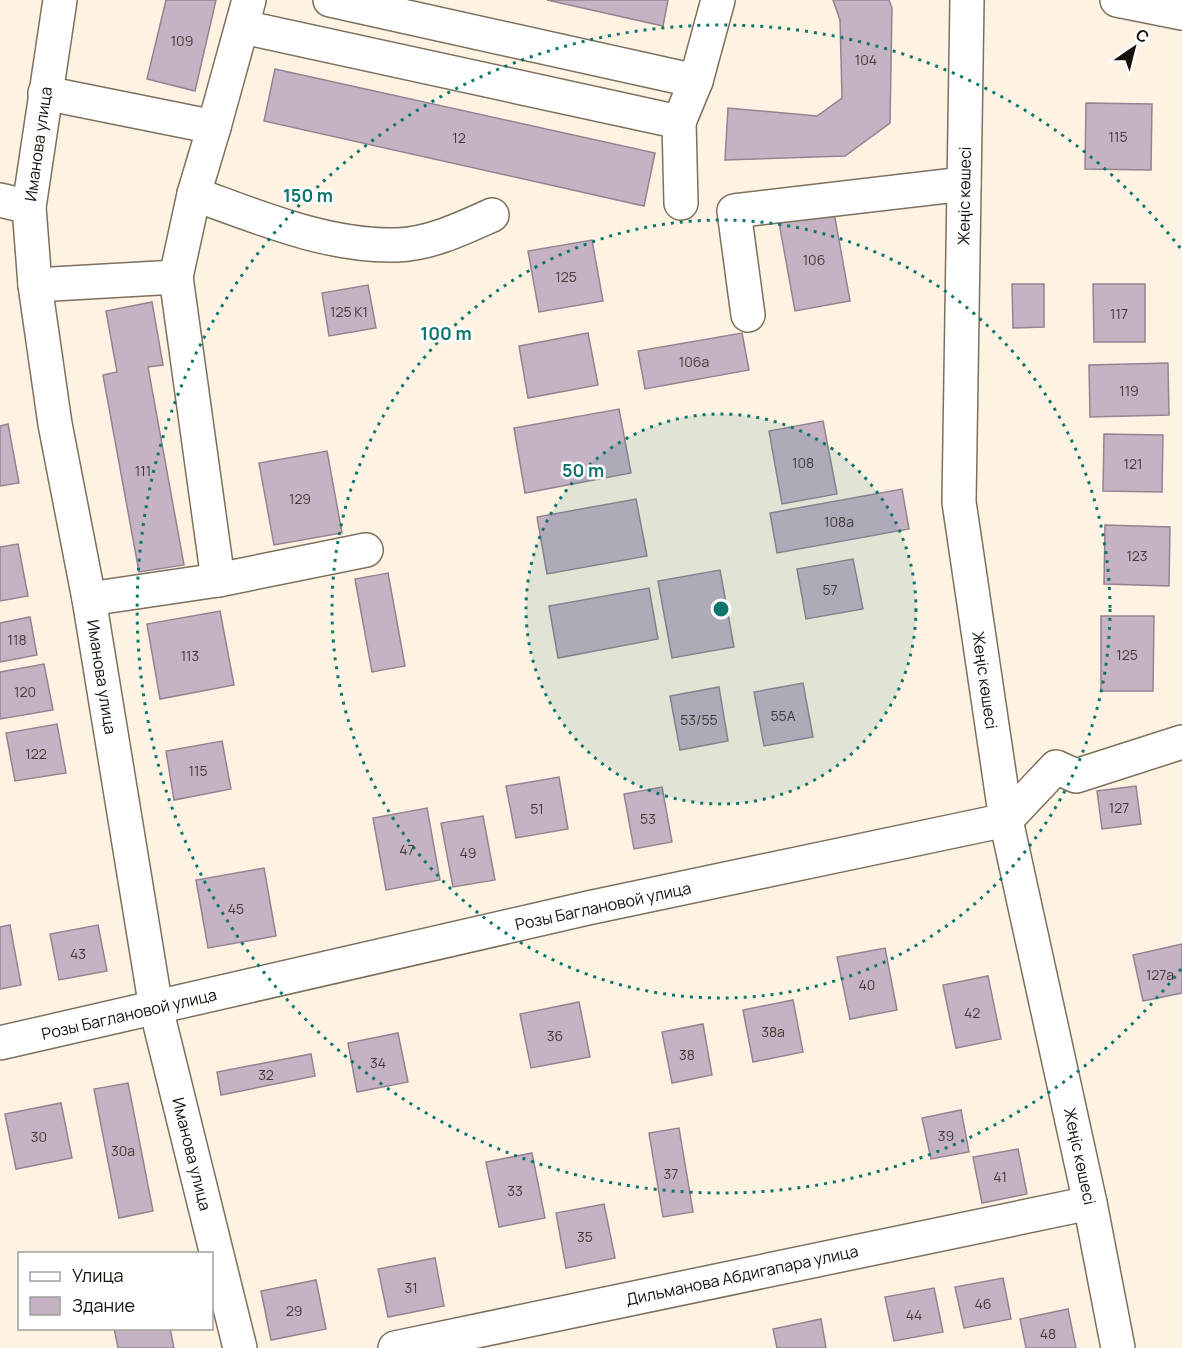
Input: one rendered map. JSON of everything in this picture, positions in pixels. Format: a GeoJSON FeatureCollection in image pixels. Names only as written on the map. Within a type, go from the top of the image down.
{"type":"FeatureCollection","features":[{"type":"Feature","properties":{"kind":"street","name":"Иманова улица"},"geometry":{"type":"LineString","coordinates":[[60,0],[45,93],[14,204],[35,285],[55,424],[89,599],[156,1008],[240,1348]]}},
{"type":"Feature","properties":{"kind":"street"},"geometry":{"type":"LineString","coordinates":[[330,0],[696,81]]}},
{"type":"Feature","properties":{"kind":"street"},"geometry":{"type":"LineString","coordinates":[[681,203],[679,122],[696,81],[718,0]]}},
{"type":"Feature","properties":{"kind":"street","name":"Жеңіс көшесі"},"geometry":{"type":"LineString","coordinates":[[967,0],[959,502],[1006,820],[1090,1203],[1118,1348]]}},
{"type":"Feature","properties":{"kind":"street"},"geometry":{"type":"LineString","coordinates":[[1117,0],[1182,13]]}},
{"type":"Feature","properties":{"kind":"street"},"geometry":{"type":"LineString","coordinates":[[218,580],[176,277],[194,194],[246,13],[679,122]]}},
{"type":"Feature","properties":{"kind":"street"},"geometry":{"type":"LineString","coordinates":[[45,93],[214,127]]}},
{"type":"Feature","properties":{"kind":"street"},"geometry":{"type":"LineString","coordinates":[[748,315],[734,211],[964,184]]}},
{"type":"Feature","properties":{"kind":"street"},"geometry":{"type":"LineString","coordinates":[[194,194],[321,237],[398,245],[454,233],[492,215]]}},
{"type":"Feature","properties":{"kind":"street"},"geometry":{"type":"LineString","coordinates":[[35,285],[176,277]]}},
{"type":"Feature","properties":{"kind":"street"},"geometry":{"type":"LineString","coordinates":[[89,599],[218,580],[366,550]]}},
{"type":"Feature","properties":{"kind":"street"},"geometry":{"type":"LineString","coordinates":[[1006,820],[1056,767],[1076,776],[1182,742]]}},
{"type":"Feature","properties":{"kind":"street","name":"Розы Баглановой улица"},"geometry":{"type":"LineString","coordinates":[[0,1043],[588,908],[1006,820]]}},
{"type":"Feature","properties":{"kind":"street","name":"Дильманова Абдигапара улица"},"geometry":{"type":"LineString","coordinates":[[395,1348],[1090,1203]]}},
{"type":"Feature","properties":{"kind":"building"},"geometry":{"type":"Polygon","coordinates":[[[166,0],[216,0],[195,91],[147,79],[166,0]]]}},
{"type":"Feature","properties":{"kind":"building"},"geometry":{"type":"Polygon","coordinates":[[[547,0],[668,0],[663,26],[547,0]]]}},
{"type":"Feature","properties":{"kind":"building"},"geometry":{"type":"Polygon","coordinates":[[[833,0],[889,0],[892,8],[890,123],[845,156],[725,160],[728,108],[817,116],[842,98],[840,20],[833,0]]]}},
{"type":"Feature","properties":{"kind":"building"},"geometry":{"type":"Polygon","coordinates":[[[275,69],[655,153],[644,206],[264,121],[275,69]]]}},
{"type":"Feature","properties":{"kind":"building"},"geometry":{"type":"Polygon","coordinates":[[[1086,103],[1152,104],[1151,170],[1085,169],[1086,103]]]}},
{"type":"Feature","properties":{"kind":"building"},"geometry":{"type":"Polygon","coordinates":[[[833,207],[850,301],[795,311],[778,217],[833,207]]]}},
{"type":"Feature","properties":{"kind":"building"},"geometry":{"type":"Polygon","coordinates":[[[592,240],[603,301],[539,312],[528,251],[592,240]]]}},
{"type":"Feature","properties":{"kind":"building"},"geometry":{"type":"Polygon","coordinates":[[[1012,284],[1044,284],[1044,327],[1013,328],[1012,284]]]}},
{"type":"Feature","properties":{"kind":"building"},"geometry":{"type":"Polygon","coordinates":[[[1093,284],[1145,284],[1145,342],[1094,342],[1093,284]]]}},
{"type":"Feature","properties":{"kind":"building"},"geometry":{"type":"Polygon","coordinates":[[[368,285],[376,328],[329,336],[322,293],[368,285]]]}},
{"type":"Feature","properties":{"kind":"building"},"geometry":{"type":"Polygon","coordinates":[[[152,302],[163,365],[148,367],[184,565],[139,572],[103,375],[117,372],[106,311],[152,302]]]}},
{"type":"Feature","properties":{"kind":"building"},"geometry":{"type":"Polygon","coordinates":[[[588,333],[598,385],[528,398],[519,346],[588,333]]]}},
{"type":"Feature","properties":{"kind":"building"},"geometry":{"type":"Polygon","coordinates":[[[742,333],[749,370],[645,389],[638,351],[742,333]]]}},
{"type":"Feature","properties":{"kind":"building"},"geometry":{"type":"Polygon","coordinates":[[[1168,363],[1169,415],[1090,417],[1089,365],[1168,363]]]}},
{"type":"Feature","properties":{"kind":"building"},"geometry":{"type":"Polygon","coordinates":[[[619,409],[631,473],[525,493],[514,428],[619,409]]]}},
{"type":"Feature","properties":{"kind":"building"},"geometry":{"type":"Polygon","coordinates":[[[823,421],[837,494],[782,504],[769,431],[823,421]]]}},
{"type":"Feature","properties":{"kind":"building"},"geometry":{"type":"Polygon","coordinates":[[[8,424],[19,483],[0,486],[0,426],[8,424]]]}},
{"type":"Feature","properties":{"kind":"building"},"geometry":{"type":"Polygon","coordinates":[[[1104,434],[1163,435],[1162,492],[1103,491],[1104,434]]]}},
{"type":"Feature","properties":{"kind":"building"},"geometry":{"type":"Polygon","coordinates":[[[327,451],[342,533],[274,545],[259,463],[327,451]]]}},
{"type":"Feature","properties":{"kind":"building"},"geometry":{"type":"Polygon","coordinates":[[[902,489],[909,529],[777,553],[770,513],[902,489]]]}},
{"type":"Feature","properties":{"kind":"building"},"geometry":{"type":"Polygon","coordinates":[[[636,499],[647,556],[547,574],[537,517],[636,499]]]}},
{"type":"Feature","properties":{"kind":"building"},"geometry":{"type":"Polygon","coordinates":[[[1105,525],[1170,527],[1169,586],[1104,584],[1105,525]]]}},
{"type":"Feature","properties":{"kind":"building"},"geometry":{"type":"Polygon","coordinates":[[[18,544],[28,596],[0,601],[0,547],[18,544]]]}},
{"type":"Feature","properties":{"kind":"building"},"geometry":{"type":"Polygon","coordinates":[[[853,559],[863,609],[806,619],[797,569],[853,559]]]}},
{"type":"Feature","properties":{"kind":"building"},"geometry":{"type":"Polygon","coordinates":[[[720,570],[734,647],[672,658],[658,581],[720,570]]]}},
{"type":"Feature","properties":{"kind":"building"},"geometry":{"type":"Polygon","coordinates":[[[388,573],[405,666],[372,672],[355,579],[388,573]]]}},
{"type":"Feature","properties":{"kind":"building"},"geometry":{"type":"Polygon","coordinates":[[[649,588],[658,639],[558,658],[549,606],[649,588]]]}},
{"type":"Feature","properties":{"kind":"building"},"geometry":{"type":"Polygon","coordinates":[[[220,611],[234,685],[160,699],[147,624],[220,611]]]}},
{"type":"Feature","properties":{"kind":"building"},"geometry":{"type":"Polygon","coordinates":[[[1101,616],[1154,616],[1153,691],[1101,691],[1101,616]]]}},
{"type":"Feature","properties":{"kind":"building"},"geometry":{"type":"Polygon","coordinates":[[[30,617],[37,655],[0,662],[0,623],[30,617]]]}},
{"type":"Feature","properties":{"kind":"building"},"geometry":{"type":"Polygon","coordinates":[[[44,664],[53,710],[0,719],[0,672],[44,664]]]}},
{"type":"Feature","properties":{"kind":"building"},"geometry":{"type":"Polygon","coordinates":[[[803,683],[813,737],[764,746],[754,692],[803,683]]]}},
{"type":"Feature","properties":{"kind":"building"},"geometry":{"type":"Polygon","coordinates":[[[719,687],[728,741],[680,750],[670,696],[719,687]]]}},
{"type":"Feature","properties":{"kind":"building"},"geometry":{"type":"Polygon","coordinates":[[[57,724],[66,773],[15,781],[6,733],[57,724]]]}},
{"type":"Feature","properties":{"kind":"building"},"geometry":{"type":"Polygon","coordinates":[[[222,741],[231,789],[174,800],[166,751],[222,741]]]}},
{"type":"Feature","properties":{"kind":"building"},"geometry":{"type":"Polygon","coordinates":[[[559,777],[568,829],[516,838],[506,786],[559,777]]]}},
{"type":"Feature","properties":{"kind":"building"},"geometry":{"type":"Polygon","coordinates":[[[1136,786],[1141,824],[1102,829],[1097,791],[1136,786]]]}},
{"type":"Feature","properties":{"kind":"building"},"geometry":{"type":"Polygon","coordinates":[[[662,787],[672,842],[634,849],[624,794],[662,787]]]}},
{"type":"Feature","properties":{"kind":"building"},"geometry":{"type":"Polygon","coordinates":[[[427,808],[440,880],[386,890],[373,818],[427,808]]]}},
{"type":"Feature","properties":{"kind":"building"},"geometry":{"type":"Polygon","coordinates":[[[483,816],[495,880],[453,887],[441,823],[483,816]]]}},
{"type":"Feature","properties":{"kind":"building"},"geometry":{"type":"Polygon","coordinates":[[[264,868],[276,936],[208,948],[196,880],[264,868]]]}},
{"type":"Feature","properties":{"kind":"building"},"geometry":{"type":"Polygon","coordinates":[[[10,925],[21,985],[0,989],[0,927],[10,925]]]}},
{"type":"Feature","properties":{"kind":"building"},"geometry":{"type":"Polygon","coordinates":[[[98,925],[107,971],[59,980],[50,934],[98,925]]]}},
{"type":"Feature","properties":{"kind":"building"},"geometry":{"type":"Polygon","coordinates":[[[1182,944],[1182,993],[1143,1001],[1133,955],[1182,944]]]}},
{"type":"Feature","properties":{"kind":"building"},"geometry":{"type":"Polygon","coordinates":[[[885,948],[897,1010],[850,1019],[837,957],[885,948]]]}},
{"type":"Feature","properties":{"kind":"building"},"geometry":{"type":"Polygon","coordinates":[[[988,976],[1001,1039],[956,1048],[943,985],[988,976]]]}},
{"type":"Feature","properties":{"kind":"building"},"geometry":{"type":"Polygon","coordinates":[[[793,1000],[803,1052],[753,1062],[743,1010],[793,1000]]]}},
{"type":"Feature","properties":{"kind":"building"},"geometry":{"type":"Polygon","coordinates":[[[579,1002],[590,1057],[531,1068],[520,1014],[579,1002]]]}},
{"type":"Feature","properties":{"kind":"building"},"geometry":{"type":"Polygon","coordinates":[[[703,1024],[712,1075],[672,1083],[662,1032],[703,1024]]]}},
{"type":"Feature","properties":{"kind":"building"},"geometry":{"type":"Polygon","coordinates":[[[398,1033],[408,1082],[357,1092],[348,1043],[398,1033]]]}},
{"type":"Feature","properties":{"kind":"building"},"geometry":{"type":"Polygon","coordinates":[[[311,1054],[315,1076],[221,1095],[217,1072],[311,1054]]]}},
{"type":"Feature","properties":{"kind":"building"},"geometry":{"type":"Polygon","coordinates":[[[128,1083],[153,1211],[119,1218],[94,1089],[128,1083]]]}},
{"type":"Feature","properties":{"kind":"building"},"geometry":{"type":"Polygon","coordinates":[[[61,1103],[72,1158],[16,1169],[5,1114],[61,1103]]]}},
{"type":"Feature","properties":{"kind":"building"},"geometry":{"type":"Polygon","coordinates":[[[961,1110],[969,1152],[931,1159],[922,1118],[961,1110]]]}},
{"type":"Feature","properties":{"kind":"building"},"geometry":{"type":"Polygon","coordinates":[[[679,1128],[693,1212],[663,1217],[649,1133],[679,1128]]]}},
{"type":"Feature","properties":{"kind":"building"},"geometry":{"type":"Polygon","coordinates":[[[1018,1149],[1027,1194],[982,1203],[973,1157],[1018,1149]]]}},
{"type":"Feature","properties":{"kind":"building"},"geometry":{"type":"Polygon","coordinates":[[[532,1153],[545,1218],[499,1227],[486,1162],[532,1153]]]}},
{"type":"Feature","properties":{"kind":"building"},"geometry":{"type":"Polygon","coordinates":[[[604,1204],[615,1258],[566,1268],[556,1213],[604,1204]]]}},
{"type":"Feature","properties":{"kind":"building"},"geometry":{"type":"Polygon","coordinates":[[[435,1258],[444,1306],[388,1317],[378,1269],[435,1258]]]}},
{"type":"Feature","properties":{"kind":"building"},"geometry":{"type":"Polygon","coordinates":[[[1003,1278],[1011,1319],[964,1328],[955,1287],[1003,1278]]]}},
{"type":"Feature","properties":{"kind":"building"},"geometry":{"type":"Polygon","coordinates":[[[316,1280],[326,1329],[271,1340],[261,1291],[316,1280]]]}},
{"type":"Feature","properties":{"kind":"building"},"geometry":{"type":"Polygon","coordinates":[[[934,1288],[943,1332],[894,1341],[885,1297],[934,1288]]]}},
{"type":"Feature","properties":{"kind":"building"},"geometry":{"type":"Polygon","coordinates":[[[1068,1309],[1076,1348],[1026,1348],[1020,1319],[1068,1309]]]}},
{"type":"Feature","properties":{"kind":"building"},"geometry":{"type":"Polygon","coordinates":[[[821,1319],[826,1348],[777,1348],[773,1329],[821,1319]]]}},
{"type":"Feature","properties":{"kind":"building"},"geometry":{"type":"Polygon","coordinates":[[[114,1330],[170,1330],[174,1348],[118,1348],[114,1330]]]}}]}
